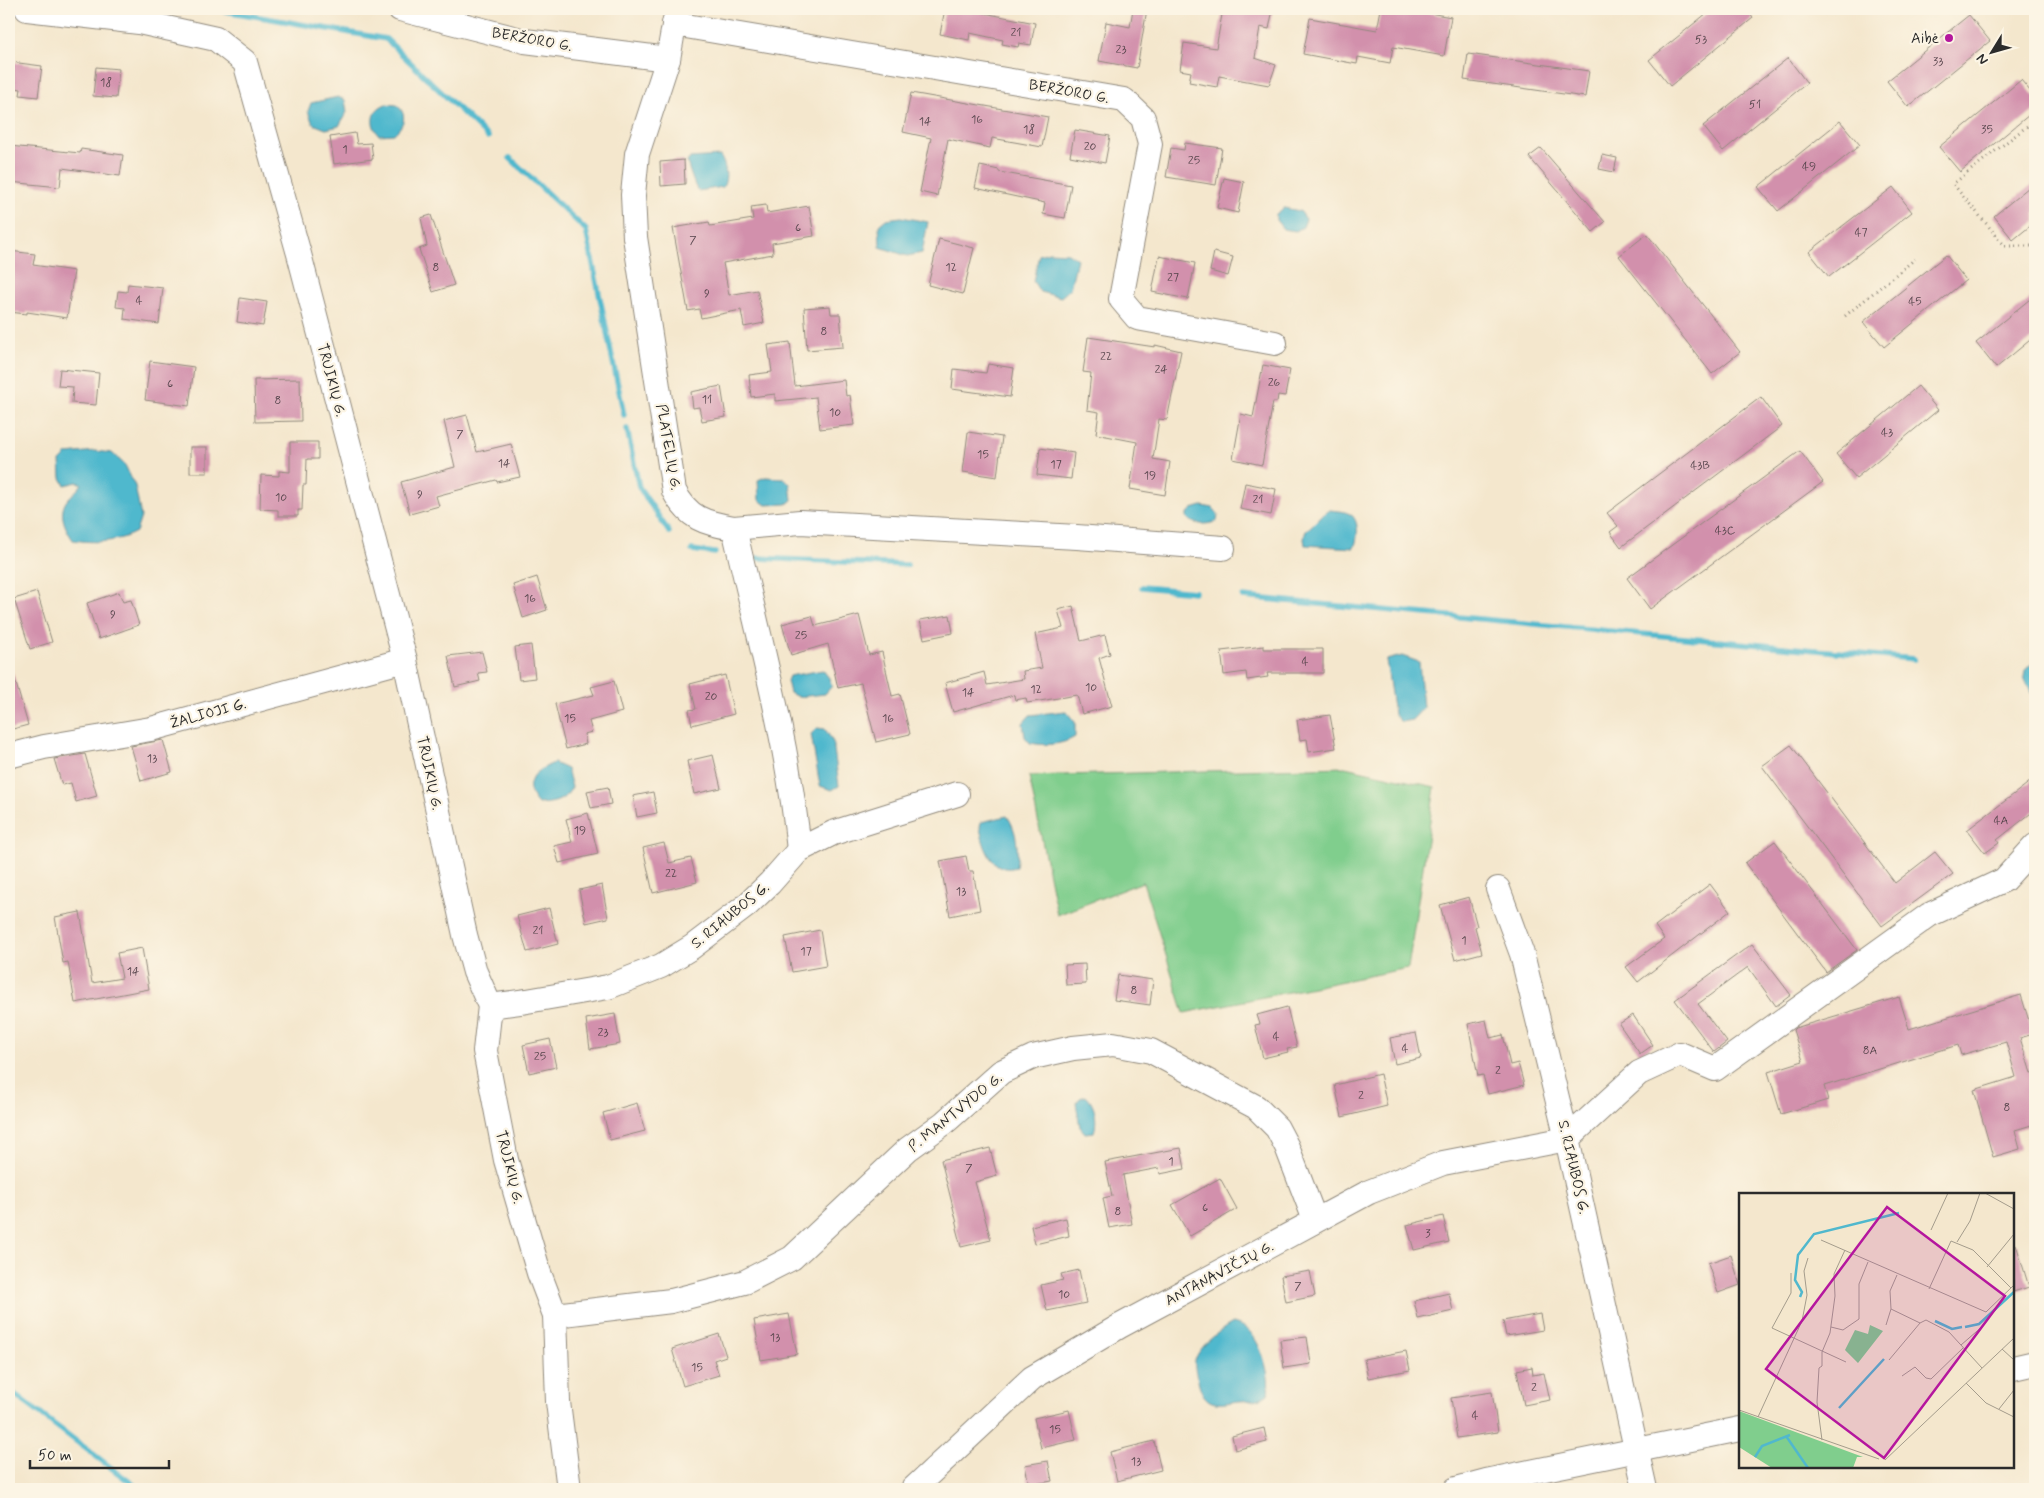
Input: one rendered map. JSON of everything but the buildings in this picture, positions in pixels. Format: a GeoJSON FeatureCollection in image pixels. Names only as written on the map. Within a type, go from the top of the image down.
{"type":"FeatureCollection","features":[{"type":"Feature","properties":{"kind":"street","name":"TRUIKIŲ G."},"geometry":{"type":"LineString","coordinates":[[28,9],[139,22],[216,39],[244,62],[299,254],[405,660],[465,935],[475,972],[490,1006],[485,1051],[506,1160],[539,1272],[555,1315],[558,1402],[569,1489]]}},
{"type":"Feature","properties":{"kind":"street","name":"BERŽORO G."},"geometry":{"type":"LineString","coordinates":[[400,9],[525,41],[668,59]]}},
{"type":"Feature","properties":{"kind":"street","name":"BERŽORO G."},"geometry":{"type":"LineString","coordinates":[[675,16],[1124,100],[1143,118],[1150,144],[1122,299],[1137,318],[1275,343]]}},
{"type":"Feature","properties":{"kind":"street","name":"PLATELIŲ G."},"geometry":{"type":"LineString","coordinates":[[675,16],[668,59],[637,154],[633,195],[635,237],[674,490],[680,504],[690,514],[710,524],[734,528],[800,522],[1223,548]]}},
{"type":"Feature","properties":{"kind":"street"},"geometry":{"type":"LineString","coordinates":[[734,528],[784,749],[795,807],[799,850]]}},
{"type":"Feature","properties":{"kind":"street","name":"ŽALIOJI G."},"geometry":{"type":"LineString","coordinates":[[9,756],[44,747],[151,729],[405,660]]}},
{"type":"Feature","properties":{"kind":"street","name":"S. RIAUBOS G."},"geometry":{"type":"LineString","coordinates":[[490,1006],[608,987],[661,966],[692,946],[746,906],[770,883],[799,850],[833,833],[957,794]]}},
{"type":"Feature","properties":{"kind":"street"},"geometry":{"type":"LineString","coordinates":[[1567,1138],[1639,1073],[1680,1054],[1714,1069],[1930,915],[2004,880],[2035,846]]}},
{"type":"Feature","properties":{"kind":"street","name":"S. RIAUBOS G."},"geometry":{"type":"LineString","coordinates":[[1498,889],[1522,954],[1567,1138],[1646,1489]]}},
{"type":"Feature","properties":{"kind":"street","name":"P. MANTVYDO G."},"geometry":{"type":"LineString","coordinates":[[555,1315],[671,1301],[745,1282],[792,1258],[908,1149],[944,1123],[1001,1072],[1034,1057],[1073,1048],[1113,1044],[1151,1051],[1256,1107],[1277,1128],[1287,1147],[1315,1220]]}},
{"type":"Feature","properties":{"kind":"street","name":"ANTANAVIČIŲ G."},"geometry":{"type":"LineString","coordinates":[[913,1489],[1032,1378],[1120,1326],[1315,1220],[1369,1192],[1443,1163],[1567,1138]]}},
{"type":"Feature","properties":{"kind":"street"},"geometry":{"type":"LineString","coordinates":[[2014,1368],[2035,1363]]}},
{"type":"Feature","properties":{"kind":"street"},"geometry":{"type":"LineString","coordinates":[[1456,1489],[1486,1481],[1739,1428]]}},
{"type":"Feature","properties":{"kind":"path"},"geometry":{"type":"LineString","coordinates":[[2035,120],[1953,184],[2005,246],[2035,246]]}},
{"type":"Feature","properties":{"kind":"path"},"geometry":{"type":"LineString","coordinates":[[1845,316],[1915,259]]}},
{"type":"Feature","properties":{"kind":"green space"},"geometry":{"type":"Polygon","coordinates":[[[1345,767],[1435,787],[1408,968],[1184,1013],[1143,882],[1057,915],[1029,776],[1345,767]]]}},
{"type":"Feature","properties":{"kind":"water"},"geometry":{"type":"Polygon","coordinates":[[[338,97],[345,100],[347,112],[339,126],[326,129],[313,124],[308,111],[311,103],[338,97]]]}},
{"type":"Feature","properties":{"kind":"water"},"geometry":{"type":"Polygon","coordinates":[[[386,104],[397,105],[404,116],[402,124],[394,134],[379,135],[374,126],[373,117],[377,110],[386,104]]]}},
{"type":"Feature","properties":{"kind":"water"},"geometry":{"type":"Polygon","coordinates":[[[720,156],[726,172],[723,187],[698,191],[687,162],[690,158],[720,156]]]}},
{"type":"Feature","properties":{"kind":"water"},"geometry":{"type":"Polygon","coordinates":[[[1284,208],[1300,211],[1306,219],[1303,227],[1296,231],[1283,229],[1276,220],[1276,214],[1284,208]]]}},
{"type":"Feature","properties":{"kind":"water"},"geometry":{"type":"Polygon","coordinates":[[[901,217],[928,222],[922,253],[907,256],[880,247],[879,225],[886,219],[901,217]]]}},
{"type":"Feature","properties":{"kind":"water"},"geometry":{"type":"Polygon","coordinates":[[[1049,252],[1068,253],[1077,259],[1070,289],[1061,297],[1040,292],[1033,281],[1039,255],[1049,252]]]}},
{"type":"Feature","properties":{"kind":"water"},"geometry":{"type":"Polygon","coordinates":[[[95,451],[112,453],[125,465],[135,486],[141,517],[136,532],[128,536],[97,542],[73,540],[63,520],[63,509],[68,499],[82,484],[77,482],[65,485],[61,478],[60,461],[67,454],[95,451]]]}},
{"type":"Feature","properties":{"kind":"water"},"geometry":{"type":"Polygon","coordinates":[[[765,477],[784,478],[790,484],[792,500],[787,504],[766,505],[759,500],[758,480],[765,477]]]}},
{"type":"Feature","properties":{"kind":"water"},"geometry":{"type":"Polygon","coordinates":[[[1202,506],[1213,508],[1218,514],[1217,521],[1201,524],[1190,521],[1187,518],[1187,514],[1192,509],[1202,506]]]}},
{"type":"Feature","properties":{"kind":"water"},"geometry":{"type":"Polygon","coordinates":[[[1330,510],[1346,512],[1353,517],[1357,525],[1354,548],[1305,545],[1306,530],[1330,510]]]}},
{"type":"Feature","properties":{"kind":"water"},"geometry":{"type":"Polygon","coordinates":[[[1402,656],[1419,662],[1423,708],[1412,720],[1401,722],[1394,714],[1386,660],[1402,656]]]}},
{"type":"Feature","properties":{"kind":"water"},"geometry":{"type":"Polygon","coordinates":[[[2035,661],[2035,702],[2024,677],[2025,670],[2035,661]]]}},
{"type":"Feature","properties":{"kind":"water"},"geometry":{"type":"Polygon","coordinates":[[[823,670],[832,686],[825,694],[798,697],[790,693],[787,681],[789,676],[823,670]]]}},
{"type":"Feature","properties":{"kind":"water"},"geometry":{"type":"Polygon","coordinates":[[[1066,711],[1075,722],[1075,737],[1065,742],[1047,745],[1030,743],[1025,737],[1023,723],[1030,715],[1066,711]]]}},
{"type":"Feature","properties":{"kind":"water"},"geometry":{"type":"Polygon","coordinates":[[[817,728],[825,729],[833,742],[839,786],[832,790],[820,786],[811,734],[817,728]]]}},
{"type":"Feature","properties":{"kind":"water"},"geometry":{"type":"Polygon","coordinates":[[[554,763],[567,769],[572,787],[566,796],[558,801],[538,804],[530,790],[530,784],[535,774],[554,763]]]}},
{"type":"Feature","properties":{"kind":"water"},"geometry":{"type":"Polygon","coordinates":[[[1007,816],[1015,834],[1017,854],[1016,867],[1008,868],[1001,867],[990,857],[986,850],[980,827],[981,822],[1007,816]]]}},
{"type":"Feature","properties":{"kind":"water"},"geometry":{"type":"Polygon","coordinates":[[[1086,1096],[1094,1108],[1096,1123],[1094,1132],[1085,1133],[1080,1127],[1076,1103],[1080,1098],[1086,1096]]]}},
{"type":"Feature","properties":{"kind":"water"},"geometry":{"type":"Polygon","coordinates":[[[1233,1323],[1248,1330],[1262,1353],[1267,1370],[1268,1394],[1254,1400],[1215,1403],[1207,1399],[1202,1392],[1195,1361],[1205,1344],[1233,1323]]]}},
{"type":"Feature","properties":{"kind":"waterway"},"geometry":{"type":"LineString","coordinates":[[214,9],[386,39],[488,137]]}},
{"type":"Feature","properties":{"kind":"waterway"},"geometry":{"type":"LineString","coordinates":[[510,158],[586,230],[624,415]]}},
{"type":"Feature","properties":{"kind":"waterway"},"geometry":{"type":"LineString","coordinates":[[627,429],[639,487],[669,532]]}},
{"type":"Feature","properties":{"kind":"waterway"},"geometry":{"type":"LineString","coordinates":[[692,550],[715,553]]}},
{"type":"Feature","properties":{"kind":"waterway"},"geometry":{"type":"LineString","coordinates":[[758,558],[907,565]]}},
{"type":"Feature","properties":{"kind":"waterway"},"geometry":{"type":"LineString","coordinates":[[1142,587],[1195,592]]}},
{"type":"Feature","properties":{"kind":"waterway"},"geometry":{"type":"LineString","coordinates":[[1243,597],[1914,659]]}},
{"type":"Feature","properties":{"kind":"waterway"},"geometry":{"type":"LineString","coordinates":[[9,1390],[139,1489]]}},
{"type":"Feature","properties":{"kind":"place","name":"Aibė"},"geometry":{"type":"Point","coordinates":[1949,38]}}]}
